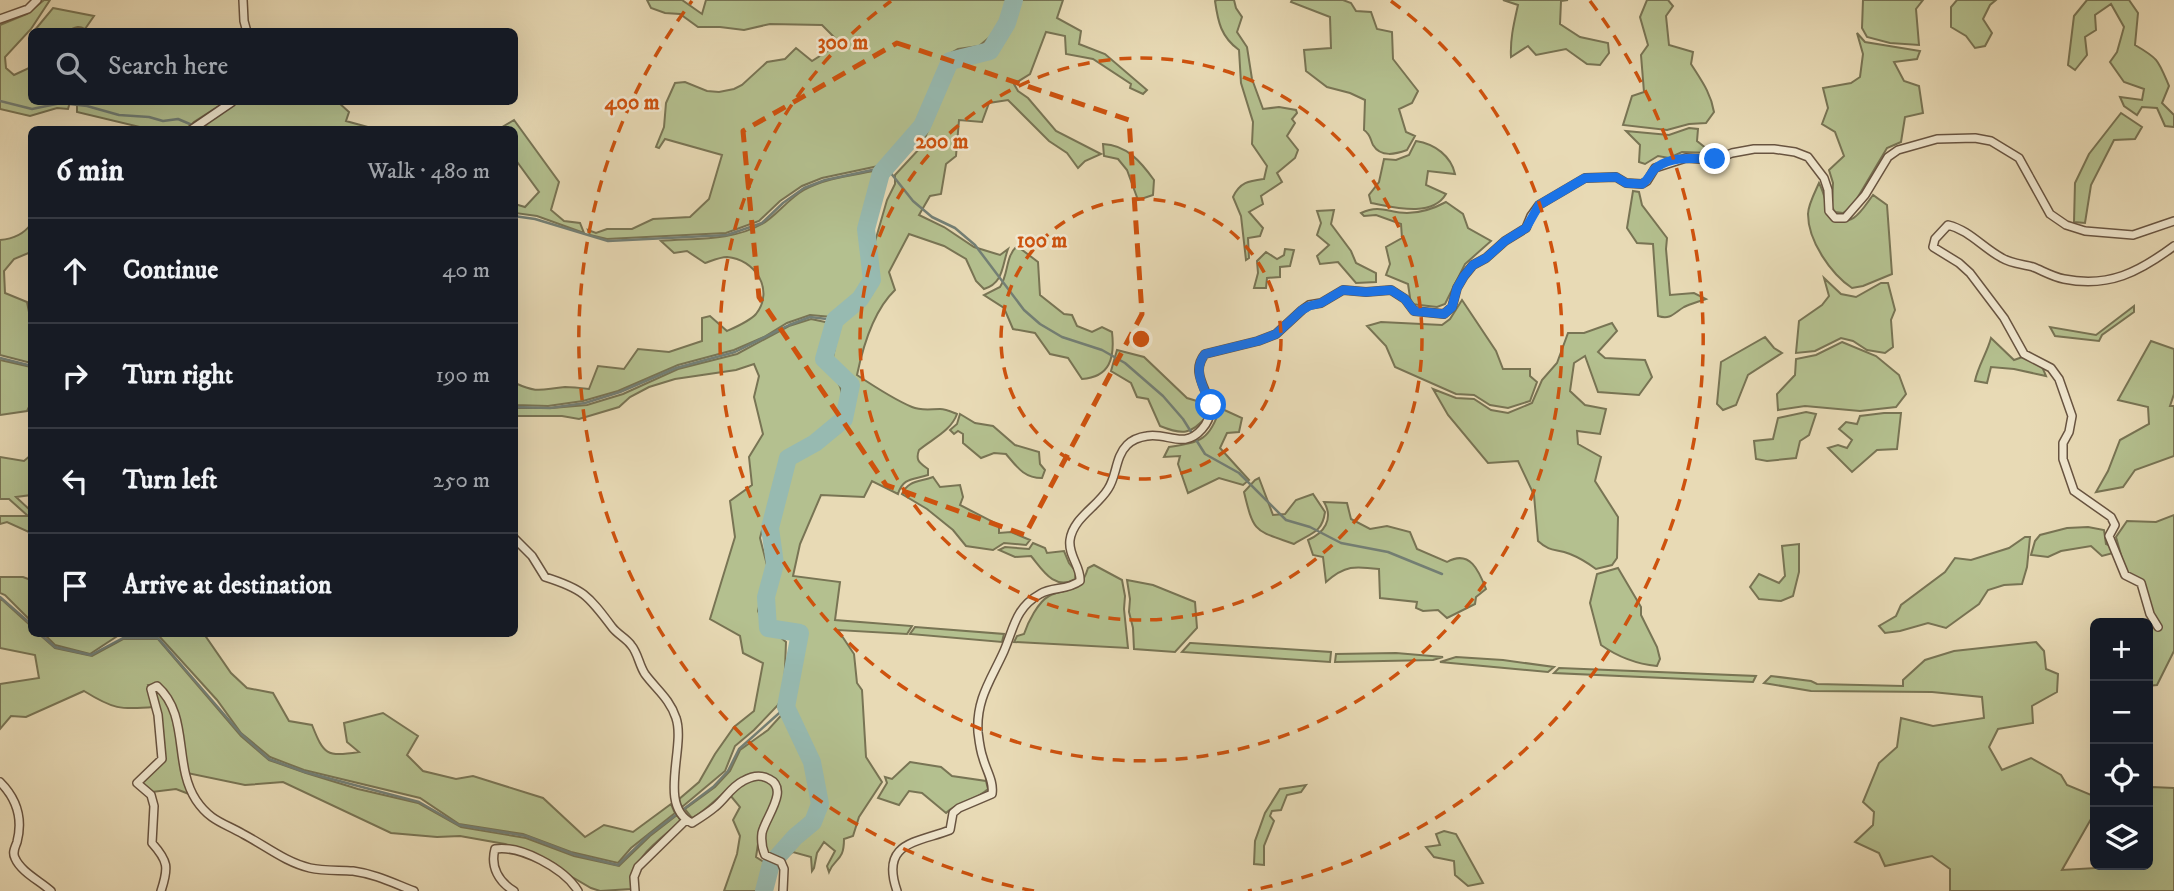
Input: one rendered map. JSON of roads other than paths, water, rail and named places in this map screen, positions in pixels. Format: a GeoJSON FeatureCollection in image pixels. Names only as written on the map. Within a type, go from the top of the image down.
{"type":"FeatureCollection","features":[{"type":"Feature","properties":{"kind":"street"},"geometry":{"type":"LineString","coordinates":[[0,19],[29,9],[37,0]]}},
{"type":"Feature","properties":{"kind":"street"},"geometry":{"type":"LineString","coordinates":[[243,0],[246,28]]}},
{"type":"Feature","properties":{"kind":"street"},"geometry":{"type":"LineString","coordinates":[[197,126],[228,105]]}},
{"type":"Feature","properties":{"kind":"street"},"geometry":{"type":"LineString","coordinates":[[897,891],[892,873],[893,862],[899,852],[910,842],[950,830],[953,813],[992,794],[993,787],[983,758],[977,719],[986,685],[1021,610],[1040,593],[1071,587],[1080,581],[1081,573],[1069,550],[1073,528],[1110,487],[1122,451],[1129,443],[1149,435],[1173,440],[1189,439],[1201,431],[1207,422],[1211,405],[1198,368],[1205,354],[1276,334],[1302,310],[1343,290],[1391,290],[1405,299],[1414,311],[1444,314],[1452,307],[1457,288],[1473,265],[1526,228],[1539,205],[1585,178],[1616,177],[1626,183],[1642,184],[1655,168],[1686,158],[1715,159],[1754,149],[1774,149],[1808,157],[1824,178],[1828,190],[1829,211],[1835,218],[1845,218],[1865,195],[1888,157],[1898,150],[1937,139],[1975,138],[1991,141],[2019,158],[2050,214],[2066,225],[2085,231],[2133,234],[2174,221]]}},
{"type":"Feature","properties":{"kind":"street"},"geometry":{"type":"LineString","coordinates":[[2158,627],[2150,614],[2141,583],[2125,575],[2109,536],[2115,525],[2112,517],[2074,491],[2063,459],[2063,443],[2069,432],[2072,416],[2059,379],[2051,368],[2024,354],[2004,318],[1970,273],[1933,247],[1935,239],[1948,225],[1961,228],[2005,260],[2031,266],[2063,279],[2093,282],[2134,273],[2174,246]]}},
{"type":"Feature","properties":{"kind":"street"},"geometry":{"type":"LineString","coordinates":[[518,542],[532,556],[545,577],[573,586],[597,605],[613,628],[632,645],[645,674],[670,703],[679,727],[674,794],[684,818],[692,823],[741,782],[755,775],[767,777],[774,782],[778,788],[776,801],[762,834],[762,843],[765,855],[781,862],[785,881],[783,891]]}},
{"type":"Feature","properties":{"kind":"street"},"geometry":{"type":"LineString","coordinates":[[161,891],[166,860],[152,843],[154,806],[151,795],[137,783],[162,759],[156,703],[151,689],[157,686],[172,706],[180,737],[181,756],[196,800],[216,822],[239,832],[290,862],[313,869],[375,875],[414,891]]}},
{"type":"Feature","properties":{"kind":"street"},"geometry":{"type":"LineString","coordinates":[[0,782],[14,799],[18,813],[20,826],[13,853],[15,859],[51,891]]}},
{"type":"Feature","properties":{"kind":"street"},"geometry":{"type":"LineString","coordinates":[[635,891],[634,877],[638,867],[684,818]]}},
{"type":"Feature","properties":{"kind":"street"},"geometry":{"type":"LineString","coordinates":[[514,891],[498,878],[493,856],[495,849],[504,848],[519,852],[554,866],[578,891]]}},
{"type":"Feature","properties":{"kind":"waterway"},"geometry":{"type":"LineString","coordinates":[[764,891],[771,864],[795,837],[813,822],[820,804],[812,762],[786,707],[800,633],[768,628],[766,597],[775,564],[770,528],[788,458],[815,443],[844,419],[851,385],[824,359],[835,320],[860,299],[872,280],[866,229],[881,173],[922,126],[950,61],[990,51],[1007,23],[1014,0]]}},
{"type":"Feature","properties":{"kind":"waterway"},"geometry":{"type":"LineString","coordinates":[[0,101],[32,109],[51,105]]}},
{"type":"Feature","properties":{"kind":"waterway"},"geometry":{"type":"LineString","coordinates":[[78,105],[119,115],[163,121],[178,119],[195,126]]}},
{"type":"Feature","properties":{"kind":"waterway"},"geometry":{"type":"LineString","coordinates":[[518,217],[535,219],[608,241],[727,235],[762,223],[804,188],[825,180],[886,167],[913,201],[932,217],[955,228],[975,245],[1024,310],[1040,324],[1062,337],[1102,350],[1125,363],[1163,396],[1183,419],[1205,454],[1239,473],[1286,520],[1310,527],[1341,543],[1388,552],[1442,574]]}},
{"type":"Feature","properties":{"kind":"waterway"},"geometry":{"type":"LineString","coordinates":[[518,407],[550,408],[585,403],[620,392],[676,368],[735,352],[810,317],[835,320]]}},
{"type":"Feature","properties":{"kind":"waterway"},"geometry":{"type":"LineString","coordinates":[[0,358],[28,365]]}},
{"type":"Feature","properties":{"kind":"waterway"},"geometry":{"type":"LineString","coordinates":[[0,597],[28,622]]}},
{"type":"Feature","properties":{"kind":"waterway"},"geometry":{"type":"LineString","coordinates":[[43,637],[55,647],[91,655],[123,638],[158,638],[241,734],[269,759],[305,772],[419,802],[459,825],[526,836],[573,854],[618,865],[649,835],[713,787],[728,771],[739,749],[786,707]]}}]}
